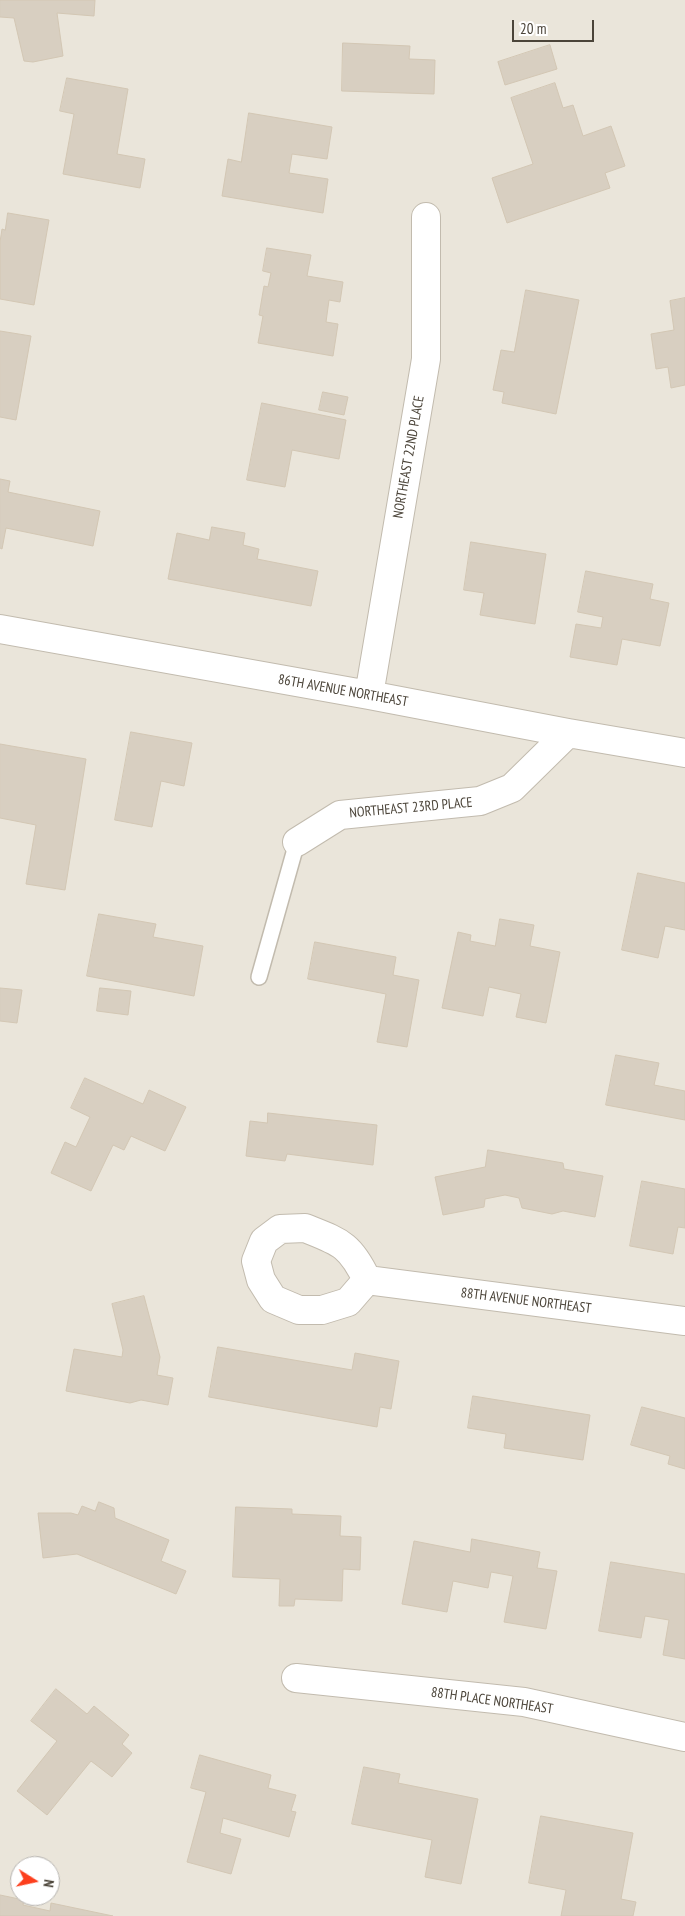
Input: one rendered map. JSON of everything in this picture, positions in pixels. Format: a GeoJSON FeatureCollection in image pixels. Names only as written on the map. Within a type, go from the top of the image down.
{"type":"FeatureCollection","features":[{"type":"Feature","properties":{"kind":"street","name":"NORTHEAST 22ND PLACE"},"geometry":{"type":"LineString","coordinates":[[369,695],[426,359],[426,217]]}},
{"type":"Feature","properties":{"kind":"street","name":"86TH AVENUE NORTHEAST"},"geometry":{"type":"LineString","coordinates":[[0,629],[685,753]]}},
{"type":"Feature","properties":{"kind":"street","name":"NORTHEAST 23RD PLACE"},"geometry":{"type":"LineString","coordinates":[[297,842],[340,815],[480,801],[512,788],[568,733]]}},
{"type":"Feature","properties":{"kind":"street","name":"88TH AVENUE NORTHEAST"},"geometry":{"type":"LineString","coordinates":[[367,1280],[685,1321]]}},
{"type":"Feature","properties":{"kind":"street","name":"88TH PLACE NORTHEAST"},"geometry":{"type":"LineString","coordinates":[[296,1678],[524,1702],[685,1737]]}},
{"type":"Feature","properties":{"kind":"lane"},"geometry":{"type":"LineString","coordinates":[[259,977],[297,842]]}},
{"type":"Feature","properties":{"kind":"shaded area"},"geometry":{"type":"Polygon","coordinates":[[[0,0],[685,0],[685,1916],[0,1916],[0,0]]]}},
{"type":"Feature","properties":{"kind":"building"},"geometry":{"type":"Polygon","coordinates":[[[0,0],[95,0],[94,16],[57,13],[63,56],[33,62],[24,61],[14,18],[0,17],[0,0]]]}},
{"type":"Feature","properties":{"kind":"building"},"geometry":{"type":"Polygon","coordinates":[[[343,43],[410,46],[409,59],[435,60],[434,94],[342,91],[343,43]]]}},
{"type":"Feature","properties":{"kind":"building"},"geometry":{"type":"Polygon","coordinates":[[[550,45],[557,69],[505,85],[498,62],[550,45]]]}},
{"type":"Feature","properties":{"kind":"building"},"geometry":{"type":"Polygon","coordinates":[[[67,78],[128,89],[117,154],[145,159],[140,188],[63,174],[74,114],[60,111],[67,78]]]}},
{"type":"Feature","properties":{"kind":"building"},"geometry":{"type":"Polygon","coordinates":[[[555,83],[563,108],[573,105],[583,136],[611,126],[625,166],[605,173],[610,188],[507,223],[492,178],[533,164],[511,98],[555,83]]]}},
{"type":"Feature","properties":{"kind":"building"},"geometry":{"type":"Polygon","coordinates":[[[249,113],[332,127],[327,159],[292,154],[289,173],[328,179],[323,213],[222,196],[228,159],[241,162],[249,113]]]}},
{"type":"Feature","properties":{"kind":"building"},"geometry":{"type":"Polygon","coordinates":[[[8,213],[49,220],[34,305],[0,299],[0,242],[2,229],[5,230],[8,213]]]}},
{"type":"Feature","properties":{"kind":"building"},"geometry":{"type":"Polygon","coordinates":[[[267,248],[311,255],[307,276],[343,282],[340,302],[329,300],[326,322],[338,324],[333,356],[258,343],[263,316],[259,315],[264,286],[268,287],[271,273],[263,271],[267,248]]]}},
{"type":"Feature","properties":{"kind":"building"},"geometry":{"type":"Polygon","coordinates":[[[526,290],[579,300],[556,414],[502,403],[504,392],[493,390],[501,350],[514,352],[526,290]]]}},
{"type":"Feature","properties":{"kind":"building"},"geometry":{"type":"Polygon","coordinates":[[[685,298],[685,385],[671,388],[668,367],[656,369],[651,334],[674,330],[670,301],[685,298]]]}},
{"type":"Feature","properties":{"kind":"building"},"geometry":{"type":"Polygon","coordinates":[[[0,331],[31,336],[16,420],[0,417],[0,331]]]}},
{"type":"Feature","properties":{"kind":"building"},"geometry":{"type":"Polygon","coordinates":[[[323,392],[348,397],[344,415],[319,410],[323,392]]]}},
{"type":"Feature","properties":{"kind":"building"},"geometry":{"type":"Polygon","coordinates":[[[262,403],[346,420],[339,459],[292,450],[285,487],[247,480],[262,403]]]}},
{"type":"Feature","properties":{"kind":"building"},"geometry":{"type":"Polygon","coordinates":[[[0,479],[10,481],[8,492],[100,511],[93,546],[6,528],[2,549],[0,548],[0,479]]]}},
{"type":"Feature","properties":{"kind":"building"},"geometry":{"type":"Polygon","coordinates":[[[212,527],[245,533],[243,545],[259,549],[257,559],[318,571],[311,606],[168,579],[177,533],[209,540],[212,527]]]}},
{"type":"Feature","properties":{"kind":"building"},"geometry":{"type":"Polygon","coordinates":[[[471,542],[546,554],[535,624],[480,615],[484,593],[464,590],[471,542]]]}},
{"type":"Feature","properties":{"kind":"building"},"geometry":{"type":"Polygon","coordinates":[[[586,571],[653,584],[650,599],[669,603],[660,646],[622,639],[617,665],[570,657],[576,624],[601,628],[603,617],[578,612],[586,571]]]}},
{"type":"Feature","properties":{"kind":"building"},"geometry":{"type":"Polygon","coordinates":[[[131,732],[192,743],[184,786],[161,781],[152,827],[115,820],[131,732]]]}},
{"type":"Feature","properties":{"kind":"building"},"geometry":{"type":"Polygon","coordinates":[[[0,744],[86,759],[65,890],[26,884],[36,825],[0,818],[0,744]]]}},
{"type":"Feature","properties":{"kind":"building"},"geometry":{"type":"Polygon","coordinates":[[[638,873],[685,883],[685,930],[665,926],[658,958],[622,950],[638,873]]]}},
{"type":"Feature","properties":{"kind":"building"},"geometry":{"type":"Polygon","coordinates":[[[99,914],[156,924],[153,937],[203,946],[194,996],[87,976],[99,914]]]}},
{"type":"Feature","properties":{"kind":"building"},"geometry":{"type":"Polygon","coordinates":[[[500,919],[534,925],[530,946],[560,952],[546,1023],[516,1017],[521,994],[489,987],[483,1016],[442,1008],[458,932],[471,935],[470,941],[495,946],[500,919]]]}},
{"type":"Feature","properties":{"kind":"building"},"geometry":{"type":"Polygon","coordinates":[[[315,942],[396,957],[393,975],[419,980],[407,1047],[377,1042],[386,994],[308,979],[315,942]]]}},
{"type":"Feature","properties":{"kind":"building"},"geometry":{"type":"Polygon","coordinates":[[[0,988],[22,990],[17,1023],[0,1021],[0,988]]]}},
{"type":"Feature","properties":{"kind":"building"},"geometry":{"type":"Polygon","coordinates":[[[100,988],[131,991],[128,1015],[97,1011],[100,988]]]}},
{"type":"Feature","properties":{"kind":"building"},"geometry":{"type":"Polygon","coordinates":[[[616,1055],[659,1063],[654,1085],[685,1091],[685,1120],[606,1105],[616,1055]]]}},
{"type":"Feature","properties":{"kind":"building"},"geometry":{"type":"Polygon","coordinates":[[[85,1078],[143,1104],[149,1090],[186,1107],[165,1151],[131,1136],[124,1150],[113,1145],[91,1191],[51,1173],[65,1142],[76,1147],[90,1117],[71,1108],[85,1078]]]}},
{"type":"Feature","properties":{"kind":"building"},"geometry":{"type":"Polygon","coordinates":[[[268,1113],[377,1125],[373,1165],[287,1154],[285,1161],[246,1156],[250,1121],[267,1123],[268,1113]]]}},
{"type":"Feature","properties":{"kind":"building"},"geometry":{"type":"Polygon","coordinates":[[[488,1150],[563,1163],[564,1169],[603,1176],[595,1217],[563,1211],[552,1214],[522,1208],[519,1198],[505,1195],[485,1199],[484,1207],[443,1215],[435,1177],[485,1167],[488,1150]]]}},
{"type":"Feature","properties":{"kind":"building"},"geometry":{"type":"Polygon","coordinates":[[[642,1181],[685,1189],[685,1228],[678,1227],[673,1254],[630,1246],[642,1181]]]}},
{"type":"Feature","properties":{"kind":"building"},"geometry":{"type":"Polygon","coordinates":[[[144,1296],[160,1357],[157,1375],[173,1378],[168,1405],[141,1400],[130,1403],[66,1391],[74,1349],[122,1357],[123,1350],[112,1304],[144,1296]]]}},
{"type":"Feature","properties":{"kind":"building"},"geometry":{"type":"Polygon","coordinates":[[[218,1347],[352,1370],[355,1353],[399,1361],[391,1409],[380,1407],[377,1427],[209,1397],[218,1347]]]}},
{"type":"Feature","properties":{"kind":"building"},"geometry":{"type":"Polygon","coordinates":[[[473,1396],[590,1415],[583,1460],[504,1448],[506,1434],[468,1428],[473,1396]]]}},
{"type":"Feature","properties":{"kind":"building"},"geometry":{"type":"Polygon","coordinates":[[[642,1407],[685,1418],[685,1469],[668,1464],[670,1456],[631,1445],[642,1407]]]}},
{"type":"Feature","properties":{"kind":"building"},"geometry":{"type":"Polygon","coordinates":[[[99,1502],[114,1508],[115,1518],[169,1540],[161,1561],[186,1571],[176,1594],[77,1554],[43,1558],[38,1513],[71,1513],[78,1515],[82,1506],[95,1511],[99,1502]]]}},
{"type":"Feature","properties":{"kind":"building"},"geometry":{"type":"Polygon","coordinates":[[[236,1507],[292,1509],[292,1514],[341,1516],[340,1536],[361,1537],[360,1570],[343,1569],[342,1601],[295,1599],[294,1606],[279,1606],[280,1579],[233,1577],[236,1507]]]}},
{"type":"Feature","properties":{"kind":"building"},"geometry":{"type":"Polygon","coordinates":[[[472,1539],[540,1552],[537,1568],[557,1571],[546,1629],[504,1622],[513,1576],[491,1572],[488,1588],[453,1581],[447,1612],[402,1604],[414,1541],[470,1552],[472,1539]]]}},
{"type":"Feature","properties":{"kind":"building"},"geometry":{"type":"Polygon","coordinates":[[[611,1562],[685,1574],[685,1659],[663,1655],[669,1620],[645,1616],[641,1638],[599,1631],[611,1562]]]}},
{"type":"Feature","properties":{"kind":"building"},"geometry":{"type":"Polygon","coordinates":[[[56,1689],[87,1714],[94,1706],[129,1735],[122,1744],[132,1753],[112,1777],[91,1761],[47,1815],[17,1791],[57,1741],[31,1721],[56,1689]]]}},
{"type":"Feature","properties":{"kind":"building"},"geometry":{"type":"Polygon","coordinates":[[[200,1755],[271,1775],[268,1788],[296,1795],[291,1811],[296,1812],[289,1837],[223,1818],[220,1833],[241,1839],[231,1874],[187,1862],[206,1792],[191,1788],[200,1755]]]}},
{"type":"Feature","properties":{"kind":"building"},"geometry":{"type":"Polygon","coordinates":[[[364,1767],[400,1774],[398,1783],[478,1799],[461,1884],[425,1877],[432,1840],[352,1824],[364,1767]]]}},
{"type":"Feature","properties":{"kind":"building"},"geometry":{"type":"Polygon","coordinates":[[[541,1816],[633,1833],[621,1899],[636,1902],[633,1916],[561,1916],[566,1890],[529,1883],[541,1816]]]}},
{"type":"Feature","properties":{"kind":"building"},"geometry":{"type":"Polygon","coordinates":[[[0,1895],[10,1897],[10,1906],[28,1906],[50,1911],[51,1906],[60,1905],[113,1916],[0,1916],[0,1895]]]}}]}
